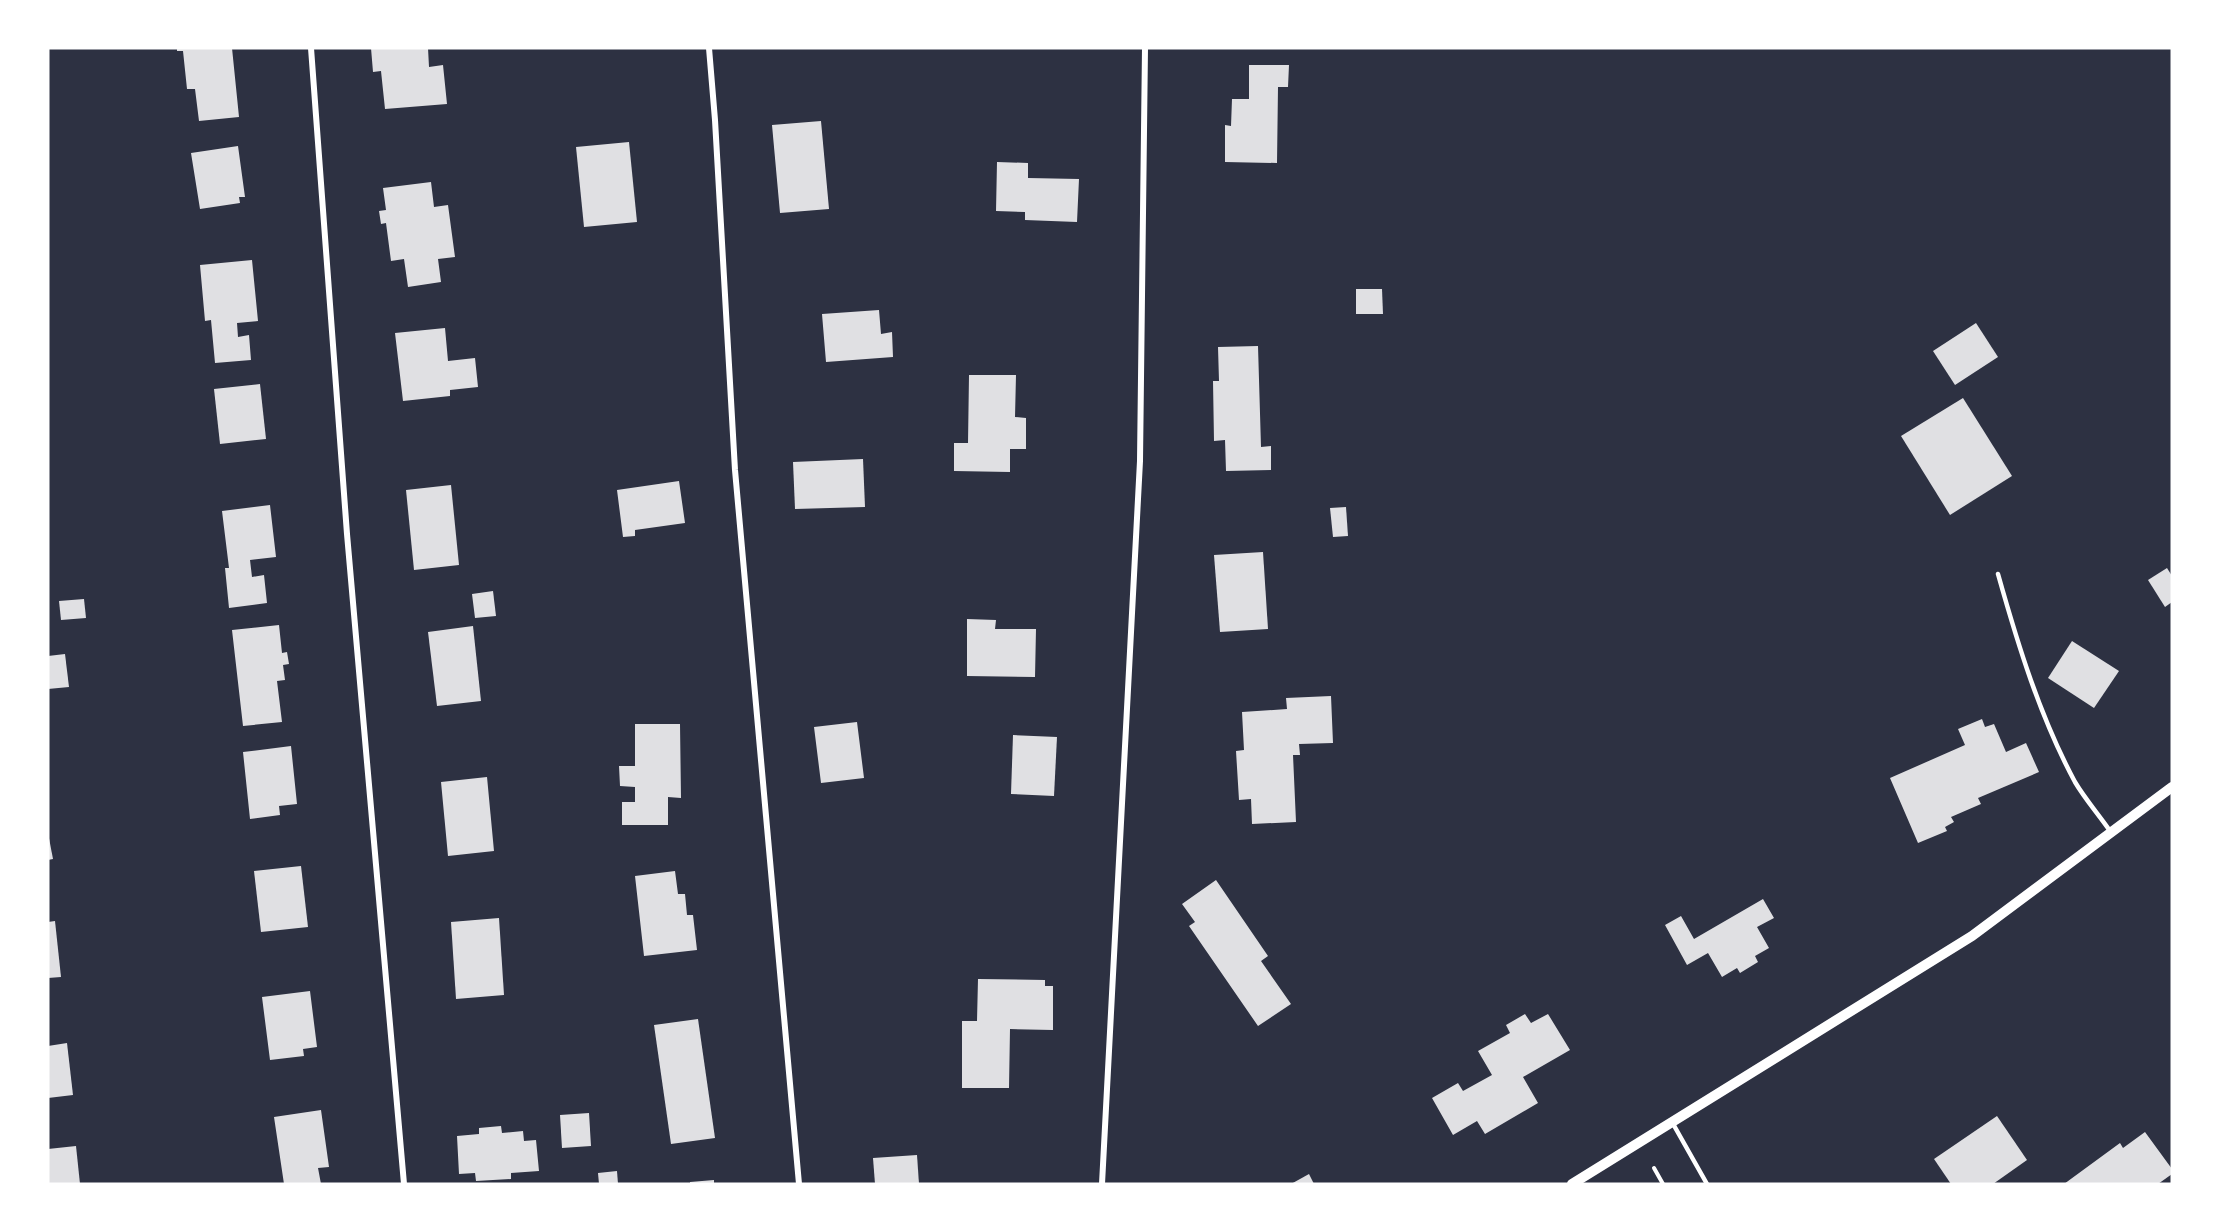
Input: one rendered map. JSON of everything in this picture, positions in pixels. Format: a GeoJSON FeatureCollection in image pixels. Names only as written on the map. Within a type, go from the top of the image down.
{"type":"FeatureCollection","features":[{"type":"Feature","properties":{"kind":"street"},"geometry":{"type":"LineString","coordinates":[[311,48],[347,534],[404,1184]]}},
{"type":"Feature","properties":{"kind":"street"},"geometry":{"type":"LineString","coordinates":[[709,48],[735,470],[800,1184]]}},
{"type":"Feature","properties":{"kind":"street"},"geometry":{"type":"LineString","coordinates":[[1102,1184],[1140,462],[1145,48]]}},
{"type":"Feature","properties":{"kind":"street"},"geometry":{"type":"LineString","coordinates":[[1575,1183],[1972,936],[2172,787]]}},
{"type":"Feature","properties":{"kind":"lane"},"geometry":{"type":"LineString","coordinates":[[1998,574],[2019,647],[2047,721],[2076,783],[2112,833]]}},
{"type":"Feature","properties":{"kind":"lane"},"geometry":{"type":"LineString","coordinates":[[1672,1122],[1707,1184]]}},
{"type":"Feature","properties":{"kind":"path"},"geometry":{"type":"LineString","coordinates":[[1654,1168],[1663,1184]]}},
{"type":"Feature","properties":{"kind":"building"},"geometry":{"type":"Polygon","coordinates":[[[177,48],[232,48],[239,117],[199,121],[195,89],[187,89],[183,51],[177,51],[177,48]]]}},
{"type":"Feature","properties":{"kind":"building"},"geometry":{"type":"Polygon","coordinates":[[[371,48],[428,48],[429,67],[443,65],[447,104],[385,109],[381,71],[373,72],[371,48]]]}},
{"type":"Feature","properties":{"kind":"building"},"geometry":{"type":"Polygon","coordinates":[[[1249,65],[1289,65],[1288,87],[1278,87],[1277,163],[1225,162],[1225,125],[1231,126],[1232,99],[1249,99],[1249,65]]]}},
{"type":"Feature","properties":{"kind":"building"},"geometry":{"type":"Polygon","coordinates":[[[821,121],[829,209],[780,213],[772,125],[821,121]]]}},
{"type":"Feature","properties":{"kind":"building"},"geometry":{"type":"Polygon","coordinates":[[[629,142],[637,222],[584,227],[576,147],[629,142]]]}},
{"type":"Feature","properties":{"kind":"building"},"geometry":{"type":"Polygon","coordinates":[[[238,146],[245,197],[239,197],[240,203],[200,209],[191,153],[238,146]]]}},
{"type":"Feature","properties":{"kind":"building"},"geometry":{"type":"Polygon","coordinates":[[[997,162],[1028,163],[1028,178],[1079,179],[1077,222],[1025,220],[1025,212],[996,211],[997,162]]]}},
{"type":"Feature","properties":{"kind":"building"},"geometry":{"type":"Polygon","coordinates":[[[431,182],[434,207],[448,205],[455,257],[438,259],[441,282],[408,287],[404,259],[391,261],[386,223],[381,224],[379,211],[386,210],[383,188],[431,182]]]}},
{"type":"Feature","properties":{"kind":"building"},"geometry":{"type":"Polygon","coordinates":[[[252,260],[258,321],[237,323],[238,337],[249,335],[251,360],[215,363],[211,320],[205,321],[200,265],[252,260]]]}},
{"type":"Feature","properties":{"kind":"building"},"geometry":{"type":"Polygon","coordinates":[[[1356,289],[1382,289],[1383,314],[1356,314],[1356,289]]]}},
{"type":"Feature","properties":{"kind":"building"},"geometry":{"type":"Polygon","coordinates":[[[879,310],[881,334],[892,332],[893,357],[826,362],[822,314],[879,310]]]}},
{"type":"Feature","properties":{"kind":"building"},"geometry":{"type":"Polygon","coordinates":[[[1976,323],[1998,357],[1955,385],[1933,351],[1976,323]]]}},
{"type":"Feature","properties":{"kind":"building"},"geometry":{"type":"Polygon","coordinates":[[[445,328],[448,361],[475,358],[478,387],[450,390],[450,396],[403,401],[395,333],[445,328]]]}},
{"type":"Feature","properties":{"kind":"building"},"geometry":{"type":"Polygon","coordinates":[[[1258,346],[1261,447],[1271,446],[1271,470],[1226,471],[1225,440],[1214,441],[1213,381],[1219,381],[1218,347],[1258,346]]]}},
{"type":"Feature","properties":{"kind":"building"},"geometry":{"type":"Polygon","coordinates":[[[969,375],[1016,375],[1015,417],[1026,418],[1026,449],[1010,449],[1010,472],[954,471],[954,443],[968,443],[969,375]]]}},
{"type":"Feature","properties":{"kind":"building"},"geometry":{"type":"Polygon","coordinates":[[[260,384],[266,439],[220,444],[214,389],[260,384]]]}},
{"type":"Feature","properties":{"kind":"building"},"geometry":{"type":"Polygon","coordinates":[[[1963,398],[2012,476],[1950,515],[1901,436],[1963,398]]]}},
{"type":"Feature","properties":{"kind":"building"},"geometry":{"type":"Polygon","coordinates":[[[863,459],[865,507],[795,509],[793,462],[863,459]]]}},
{"type":"Feature","properties":{"kind":"building"},"geometry":{"type":"Polygon","coordinates":[[[679,481],[685,523],[635,530],[635,536],[623,537],[617,490],[679,481]]]}},
{"type":"Feature","properties":{"kind":"building"},"geometry":{"type":"Polygon","coordinates":[[[451,485],[459,565],[414,570],[406,490],[451,485]]]}},
{"type":"Feature","properties":{"kind":"building"},"geometry":{"type":"Polygon","coordinates":[[[270,505],[276,557],[250,560],[252,577],[264,575],[267,603],[229,608],[225,568],[229,568],[222,511],[270,505]]]}},
{"type":"Feature","properties":{"kind":"building"},"geometry":{"type":"Polygon","coordinates":[[[1346,507],[1348,536],[1333,537],[1330,508],[1346,507]]]}},
{"type":"Feature","properties":{"kind":"building"},"geometry":{"type":"Polygon","coordinates":[[[1263,552],[1268,629],[1220,632],[1214,555],[1263,552]]]}},
{"type":"Feature","properties":{"kind":"building"},"geometry":{"type":"Polygon","coordinates":[[[2167,568],[2172,576],[2172,602],[2165,607],[2148,580],[2167,568]]]}},
{"type":"Feature","properties":{"kind":"building"},"geometry":{"type":"Polygon","coordinates":[[[493,591],[496,616],[475,618],[472,594],[493,591]]]}},
{"type":"Feature","properties":{"kind":"building"},"geometry":{"type":"Polygon","coordinates":[[[84,599],[86,618],[61,620],[59,601],[84,599]]]}},
{"type":"Feature","properties":{"kind":"building"},"geometry":{"type":"Polygon","coordinates":[[[967,619],[996,620],[995,629],[1036,629],[1035,677],[967,676],[967,619]]]}},
{"type":"Feature","properties":{"kind":"building"},"geometry":{"type":"Polygon","coordinates":[[[279,625],[282,653],[287,652],[289,664],[283,665],[285,680],[277,681],[282,722],[243,726],[232,630],[279,625]]]}},
{"type":"Feature","properties":{"kind":"building"},"geometry":{"type":"Polygon","coordinates":[[[473,626],[481,701],[437,706],[428,632],[473,626]]]}},
{"type":"Feature","properties":{"kind":"building"},"geometry":{"type":"Polygon","coordinates":[[[2072,641],[2119,671],[2094,708],[2048,678],[2072,641]]]}},
{"type":"Feature","properties":{"kind":"building"},"geometry":{"type":"Polygon","coordinates":[[[65,654],[69,687],[48,689],[48,656],[65,654]]]}},
{"type":"Feature","properties":{"kind":"building"},"geometry":{"type":"Polygon","coordinates":[[[1331,696],[1333,743],[1299,744],[1300,755],[1293,755],[1296,822],[1252,824],[1251,799],[1239,800],[1236,751],[1244,750],[1242,712],[1287,709],[1286,698],[1331,696]]]}},
{"type":"Feature","properties":{"kind":"building"},"geometry":{"type":"Polygon","coordinates":[[[1982,719],[1985,727],[1994,724],[2006,752],[2026,743],[2039,772],[1978,798],[1981,804],[1951,817],[1954,822],[1945,827],[1947,831],[1918,843],[1890,778],[1965,745],[1958,729],[1982,719]]]}},
{"type":"Feature","properties":{"kind":"building"},"geometry":{"type":"Polygon","coordinates":[[[857,722],[864,778],[821,783],[814,727],[857,722]]]}},
{"type":"Feature","properties":{"kind":"building"},"geometry":{"type":"Polygon","coordinates":[[[635,724],[680,724],[681,798],[668,797],[668,825],[622,825],[622,802],[635,802],[635,787],[620,786],[619,766],[635,766],[635,724]]]}},
{"type":"Feature","properties":{"kind":"building"},"geometry":{"type":"Polygon","coordinates":[[[1013,735],[1057,737],[1054,796],[1011,794],[1013,735]]]}},
{"type":"Feature","properties":{"kind":"building"},"geometry":{"type":"Polygon","coordinates":[[[291,746],[297,804],[279,806],[280,815],[250,819],[243,752],[291,746]]]}},
{"type":"Feature","properties":{"kind":"building"},"geometry":{"type":"Polygon","coordinates":[[[487,777],[494,851],[448,856],[441,782],[487,777]]]}},
{"type":"Feature","properties":{"kind":"building"},"geometry":{"type":"Polygon","coordinates":[[[48,833],[53,859],[48,860],[48,833]]]}},
{"type":"Feature","properties":{"kind":"building"},"geometry":{"type":"Polygon","coordinates":[[[301,866],[308,927],[261,932],[254,871],[301,866]]]}},
{"type":"Feature","properties":{"kind":"building"},"geometry":{"type":"Polygon","coordinates":[[[675,871],[678,894],[685,894],[687,915],[693,915],[697,950],[644,956],[635,876],[675,871]]]}},
{"type":"Feature","properties":{"kind":"building"},"geometry":{"type":"Polygon","coordinates":[[[1216,880],[1268,956],[1261,961],[1291,1004],[1258,1026],[1189,926],[1195,922],[1182,904],[1216,880]]]}},
{"type":"Feature","properties":{"kind":"building"},"geometry":{"type":"Polygon","coordinates":[[[1763,899],[1774,918],[1757,927],[1769,948],[1755,956],[1758,962],[1740,973],[1737,968],[1722,977],[1708,953],[1687,965],[1665,925],[1681,916],[1694,939],[1763,899]]]}},
{"type":"Feature","properties":{"kind":"building"},"geometry":{"type":"Polygon","coordinates":[[[499,918],[504,995],[456,999],[451,922],[499,918]]]}},
{"type":"Feature","properties":{"kind":"building"},"geometry":{"type":"Polygon","coordinates":[[[55,921],[61,977],[48,978],[48,922],[55,921]]]}},
{"type":"Feature","properties":{"kind":"building"},"geometry":{"type":"Polygon","coordinates":[[[978,979],[1045,980],[1045,986],[1053,986],[1053,1030],[1010,1029],[1009,1088],[962,1088],[962,1021],[977,1021],[978,979]]]}},
{"type":"Feature","properties":{"kind":"building"},"geometry":{"type":"Polygon","coordinates":[[[310,991],[317,1047],[303,1049],[304,1056],[270,1060],[262,997],[310,991]]]}},
{"type":"Feature","properties":{"kind":"building"},"geometry":{"type":"Polygon","coordinates":[[[1525,1014],[1531,1023],[1548,1014],[1570,1050],[1523,1077],[1538,1103],[1485,1134],[1477,1121],[1453,1135],[1432,1098],[1458,1083],[1463,1091],[1492,1075],[1478,1051],[1510,1033],[1506,1025],[1525,1014]]]}},
{"type":"Feature","properties":{"kind":"building"},"geometry":{"type":"Polygon","coordinates":[[[698,1019],[715,1138],[671,1144],[654,1025],[698,1019]]]}},
{"type":"Feature","properties":{"kind":"building"},"geometry":{"type":"Polygon","coordinates":[[[67,1043],[73,1095],[48,1098],[48,1046],[67,1043]]]}},
{"type":"Feature","properties":{"kind":"building"},"geometry":{"type":"Polygon","coordinates":[[[321,1110],[329,1167],[318,1168],[321,1184],[284,1184],[274,1117],[321,1110]]]}},
{"type":"Feature","properties":{"kind":"building"},"geometry":{"type":"Polygon","coordinates":[[[589,1113],[591,1146],[562,1148],[560,1115],[589,1113]]]}},
{"type":"Feature","properties":{"kind":"building"},"geometry":{"type":"Polygon","coordinates":[[[1997,1116],[2027,1160],[1993,1184],[1951,1184],[1934,1159],[1997,1116]]]}},
{"type":"Feature","properties":{"kind":"building"},"geometry":{"type":"Polygon","coordinates":[[[501,1126],[502,1133],[523,1131],[524,1141],[536,1140],[539,1171],[511,1173],[511,1179],[476,1181],[475,1173],[459,1174],[457,1136],[479,1134],[479,1128],[501,1126]]]}},
{"type":"Feature","properties":{"kind":"building"},"geometry":{"type":"Polygon","coordinates":[[[2145,1132],[2172,1169],[2172,1174],[2158,1184],[2064,1184],[2120,1143],[2123,1148],[2145,1132]]]}},
{"type":"Feature","properties":{"kind":"building"},"geometry":{"type":"Polygon","coordinates":[[[76,1146],[80,1184],[48,1184],[48,1149],[76,1146]]]}},
{"type":"Feature","properties":{"kind":"building"},"geometry":{"type":"Polygon","coordinates":[[[917,1155],[919,1184],[875,1184],[873,1158],[917,1155]]]}},
{"type":"Feature","properties":{"kind":"building"},"geometry":{"type":"Polygon","coordinates":[[[617,1171],[618,1184],[599,1184],[598,1173],[617,1171]]]}},
{"type":"Feature","properties":{"kind":"building"},"geometry":{"type":"Polygon","coordinates":[[[1309,1174],[1314,1184],[1291,1184],[1309,1174]]]}},
{"type":"Feature","properties":{"kind":"building"},"geometry":{"type":"Polygon","coordinates":[[[714,1180],[714,1184],[690,1184],[690,1182],[714,1180]]]}}]}
